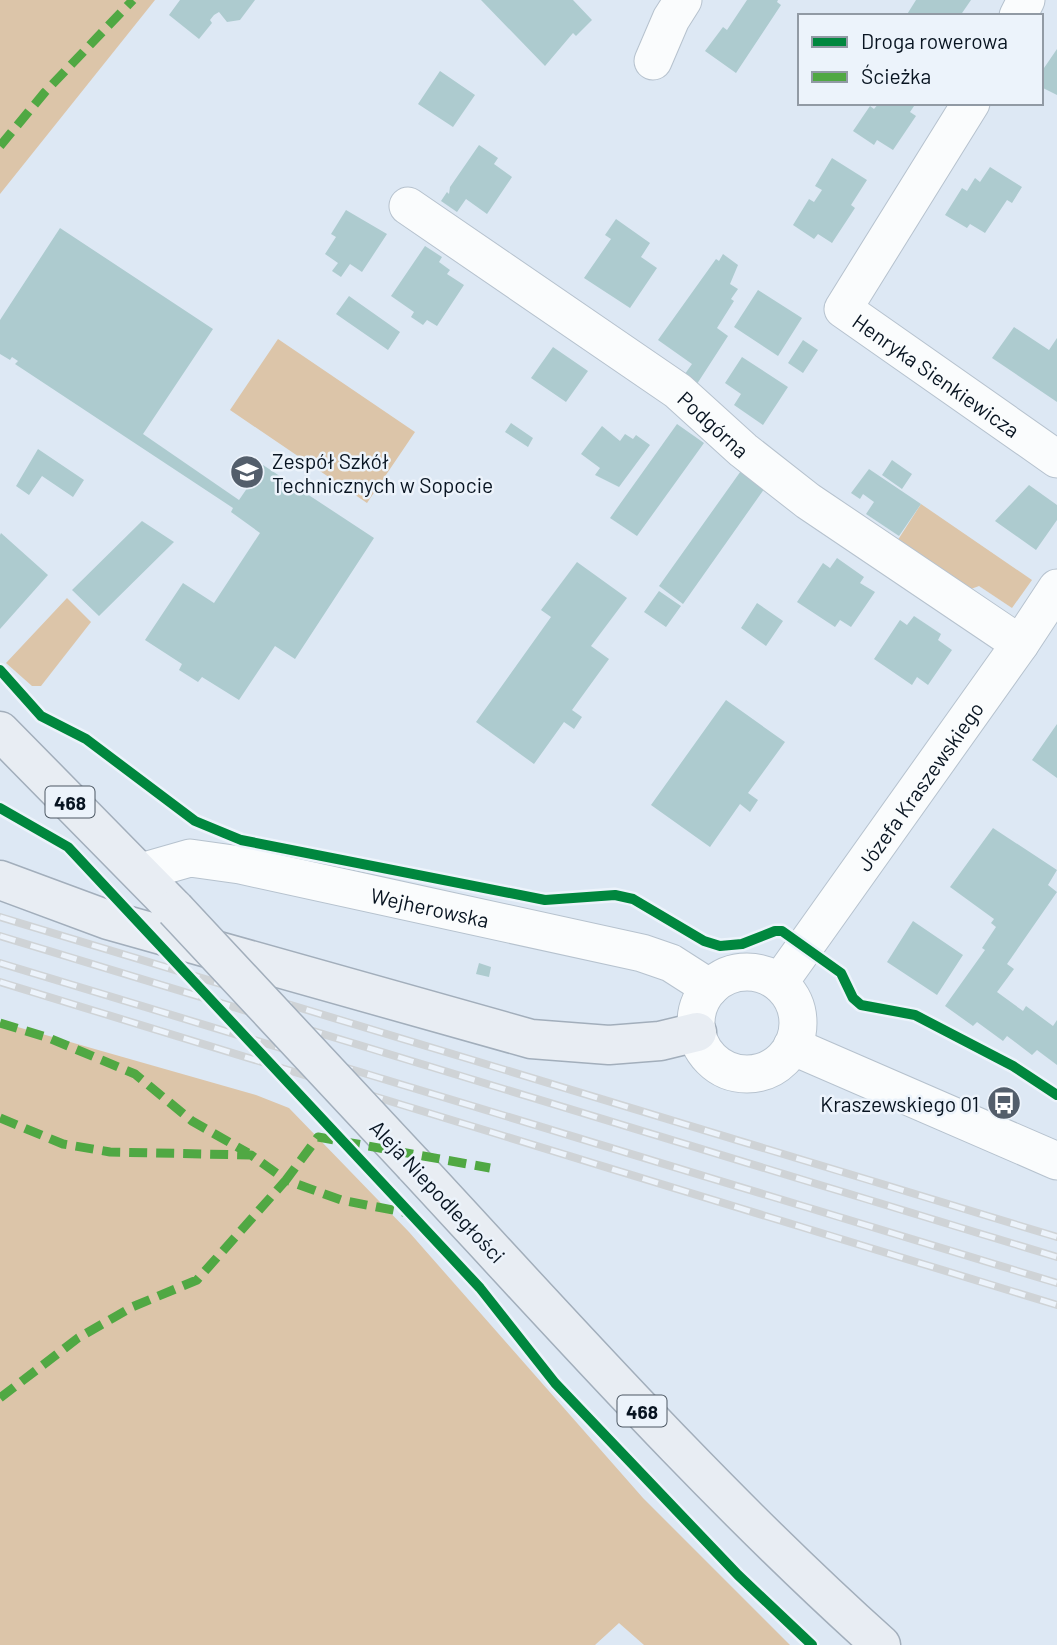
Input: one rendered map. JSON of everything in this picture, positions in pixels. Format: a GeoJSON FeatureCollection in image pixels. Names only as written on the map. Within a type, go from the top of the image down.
{"type":"FeatureCollection","features":[{"type":"Feature","properties":{"kind":"main road","name":"Aleja Niepodległości"},"geometry":{"type":"LineString","coordinates":[[0,732],[141,872],[682,1453],[824,1594],[881,1645]]}},
{"type":"Feature","properties":{"kind":"main road"},"geometry":{"type":"LineString","coordinates":[[0,880],[108,920],[531,1039],[609,1045],[660,1041],[697,1032]]}},
{"type":"Feature","properties":{"kind":"street"},"geometry":{"type":"LineString","coordinates":[[653,61],[671,19],[683,0]]}},
{"type":"Feature","properties":{"kind":"street","name":"Henryka Sienkiewicza"},"geometry":{"type":"LineString","coordinates":[[970,105],[844,309],[1057,459]]}},
{"type":"Feature","properties":{"kind":"street","name":"Podgórna"},"geometry":{"type":"LineString","coordinates":[[408,206],[678,391],[743,450],[808,501],[1020,644]]}},
{"type":"Feature","properties":{"kind":"street","name":"Józefa Kraszewskiego"},"geometry":{"type":"LineString","coordinates":[[779,983],[1057,588]]}},
{"type":"Feature","properties":{"kind":"street","name":"Wejherowska"},"geometry":{"type":"LineString","coordinates":[[141,872],[190,858],[240,866],[642,953],[671,963],[710,988]]}},
{"type":"Feature","properties":{"kind":"street"},"geometry":{"type":"LineString","coordinates":[[736,973],[766,975],[779,983],[790,996],[797,1012],[798,1028],[792,1046],[771,1068],[755,1073],[739,1073],[712,1059],[702,1046],[697,1032],[698,1009],[710,988],[721,978],[736,973]]}},
{"type":"Feature","properties":{"kind":"street"},"geometry":{"type":"LineString","coordinates":[[792,1046],[1057,1161]]}},
{"type":"Feature","properties":{"kind":"shaded area"},"geometry":{"type":"Polygon","coordinates":[[[0,0],[155,0],[0,194],[0,0]]]}},
{"type":"Feature","properties":{"kind":"shaded area"},"geometry":{"type":"Polygon","coordinates":[[[278,339],[415,432],[367,503],[230,410],[278,339]]]}},
{"type":"Feature","properties":{"kind":"shaded area"},"geometry":{"type":"Polygon","coordinates":[[[921,504],[1032,580],[1012,608],[979,586],[971,589],[894,546],[921,504]]]}},
{"type":"Feature","properties":{"kind":"shaded area"},"geometry":{"type":"Polygon","coordinates":[[[67,598],[91,622],[41,686],[32,686],[6,663],[67,598]]]}},
{"type":"Feature","properties":{"kind":"shaded area"},"geometry":{"type":"Polygon","coordinates":[[[0,1022],[256,1095],[289,1108],[409,1232],[643,1498],[790,1645],[644,1645],[619,1623],[595,1645],[0,1645],[0,1022]]]}},
{"type":"Feature","properties":{"kind":"building"},"geometry":{"type":"Polygon","coordinates":[[[180,0],[255,0],[240,20],[227,22],[219,12],[214,15],[210,20],[212,23],[199,39],[169,15],[180,0]]]}},
{"type":"Feature","properties":{"kind":"building"},"geometry":{"type":"Polygon","coordinates":[[[481,0],[573,0],[592,20],[576,36],[573,33],[545,66],[481,0]]]}},
{"type":"Feature","properties":{"kind":"building"},"geometry":{"type":"Polygon","coordinates":[[[747,0],[778,0],[781,5],[736,73],[705,51],[723,27],[727,30],[747,0]]]}},
{"type":"Feature","properties":{"kind":"building"},"geometry":{"type":"Polygon","coordinates":[[[916,0],[971,0],[961,14],[907,14],[916,0]]]}},
{"type":"Feature","properties":{"kind":"building"},"geometry":{"type":"Polygon","coordinates":[[[1057,49],[1057,95],[1043,88],[1044,68],[1057,49]]]}},
{"type":"Feature","properties":{"kind":"building"},"geometry":{"type":"Polygon","coordinates":[[[440,71],[475,95],[453,127],[418,104],[440,71]]]}},
{"type":"Feature","properties":{"kind":"building"},"geometry":{"type":"Polygon","coordinates":[[[877,105],[915,105],[910,112],[916,116],[893,150],[877,140],[874,145],[853,131],[870,106],[874,109],[877,105]]]}},
{"type":"Feature","properties":{"kind":"building"},"geometry":{"type":"Polygon","coordinates":[[[479,145],[498,158],[494,164],[512,177],[487,214],[466,199],[457,212],[441,201],[447,192],[449,194],[450,187],[479,145]]]}},
{"type":"Feature","properties":{"kind":"building"},"geometry":{"type":"Polygon","coordinates":[[[832,158],[867,180],[851,205],[855,208],[832,243],[818,234],[814,239],[793,225],[809,199],[814,202],[822,190],[815,186],[832,158]]]}},
{"type":"Feature","properties":{"kind":"building"},"geometry":{"type":"Polygon","coordinates":[[[990,167],[1022,187],[1012,203],[1007,200],[985,233],[970,224],[967,228],[945,215],[962,188],[967,191],[975,178],[980,182],[990,167]]]}},
{"type":"Feature","properties":{"kind":"building"},"geometry":{"type":"Polygon","coordinates":[[[346,210],[387,234],[362,272],[350,264],[341,277],[332,271],[338,263],[325,254],[336,237],[331,234],[346,210]]]}},
{"type":"Feature","properties":{"kind":"building"},"geometry":{"type":"Polygon","coordinates":[[[616,219],[650,243],[641,257],[657,268],[630,308],[584,278],[611,239],[605,235],[616,219]]]}},
{"type":"Feature","properties":{"kind":"building"},"geometry":{"type":"Polygon","coordinates":[[[60,228],[213,329],[143,434],[239,500],[263,465],[374,538],[295,659],[275,646],[239,700],[202,677],[198,682],[179,670],[182,664],[145,640],[183,583],[214,603],[260,533],[231,512],[233,508],[15,364],[18,361],[12,357],[10,360],[0,354],[0,320],[60,228]]]}},
{"type":"Feature","properties":{"kind":"building"},"geometry":{"type":"Polygon","coordinates":[[[425,246],[442,257],[439,262],[450,270],[447,274],[464,285],[437,326],[427,320],[423,325],[411,317],[414,312],[391,296],[425,246]]]}},
{"type":"Feature","properties":{"kind":"building"},"geometry":{"type":"Polygon","coordinates":[[[723,254],[738,265],[730,284],[738,289],[731,299],[734,301],[717,328],[728,336],[695,387],[682,378],[692,364],[658,340],[716,259],[719,261],[723,254]]]}},
{"type":"Feature","properties":{"kind":"building"},"geometry":{"type":"Polygon","coordinates":[[[758,290],[802,318],[778,356],[734,327],[758,290]]]}},
{"type":"Feature","properties":{"kind":"building"},"geometry":{"type":"Polygon","coordinates":[[[349,296],[400,332],[388,350],[336,314],[349,296]]]}},
{"type":"Feature","properties":{"kind":"building"},"geometry":{"type":"Polygon","coordinates":[[[1014,327],[1049,350],[1057,338],[1057,402],[992,358],[1014,327]]]}},
{"type":"Feature","properties":{"kind":"building"},"geometry":{"type":"Polygon","coordinates":[[[803,340],[818,350],[803,373],[788,363],[803,340]]]}},
{"type":"Feature","properties":{"kind":"building"},"geometry":{"type":"Polygon","coordinates":[[[553,347],[588,371],[566,402],[531,378],[553,347]]]}},
{"type":"Feature","properties":{"kind":"building"},"geometry":{"type":"Polygon","coordinates":[[[742,357],[788,387],[763,425],[734,405],[741,394],[725,383],[742,357]]]}},
{"type":"Feature","properties":{"kind":"building"},"geometry":{"type":"Polygon","coordinates":[[[511,423],[533,438],[528,447],[505,432],[511,423]]]}},
{"type":"Feature","properties":{"kind":"building"},"geometry":{"type":"Polygon","coordinates":[[[677,424],[704,443],[637,536],[610,518],[677,424]]]}},
{"type":"Feature","properties":{"kind":"building"},"geometry":{"type":"Polygon","coordinates":[[[602,426],[620,441],[625,434],[633,439],[636,435],[650,445],[619,487],[595,475],[600,468],[581,454],[602,426]]]}},
{"type":"Feature","properties":{"kind":"building"},"geometry":{"type":"Polygon","coordinates":[[[38,449],[84,480],[73,497],[42,476],[29,495],[16,486],[38,449]]]}},
{"type":"Feature","properties":{"kind":"building"},"geometry":{"type":"Polygon","coordinates":[[[892,460],[912,474],[902,489],[882,475],[892,460]]]}},
{"type":"Feature","properties":{"kind":"building"},"geometry":{"type":"Polygon","coordinates":[[[743,468],[767,485],[683,604],[659,586],[743,468]]]}},
{"type":"Feature","properties":{"kind":"building"},"geometry":{"type":"Polygon","coordinates":[[[869,469],[921,504],[899,536],[866,514],[874,502],[863,494],[860,499],[851,493],[869,469]]]}},
{"type":"Feature","properties":{"kind":"building"},"geometry":{"type":"Polygon","coordinates":[[[1029,485],[1057,505],[1057,520],[1036,550],[995,521],[1029,485]]]}},
{"type":"Feature","properties":{"kind":"building"},"geometry":{"type":"Polygon","coordinates":[[[142,521],[174,542],[99,616],[72,590],[142,521]]]}},
{"type":"Feature","properties":{"kind":"building"},"geometry":{"type":"Polygon","coordinates":[[[1,533],[48,575],[0,629],[0,535],[1,533]]]}},
{"type":"Feature","properties":{"kind":"building"},"geometry":{"type":"Polygon","coordinates":[[[837,558],[864,577],[860,583],[875,592],[851,627],[840,620],[835,627],[797,602],[823,563],[830,568],[837,558]]]}},
{"type":"Feature","properties":{"kind":"building"},"geometry":{"type":"Polygon","coordinates":[[[577,562],[627,598],[591,646],[609,659],[572,710],[582,717],[574,729],[564,722],[534,764],[476,722],[551,617],[541,610],[577,562]]]}},
{"type":"Feature","properties":{"kind":"building"},"geometry":{"type":"Polygon","coordinates":[[[659,591],[681,606],[666,627],[644,612],[659,591]]]}},
{"type":"Feature","properties":{"kind":"building"},"geometry":{"type":"Polygon","coordinates":[[[757,603],[783,621],[766,646],[741,628],[757,603]]]}},
{"type":"Feature","properties":{"kind":"building"},"geometry":{"type":"Polygon","coordinates":[[[914,616],[941,634],[938,640],[952,650],[928,685],[917,677],[912,685],[874,659],[900,620],[907,625],[914,616]]]}},
{"type":"Feature","properties":{"kind":"building"},"geometry":{"type":"Polygon","coordinates":[[[726,700],[785,742],[748,793],[758,800],[750,812],[740,804],[710,847],[651,805],[726,700]]]}},
{"type":"Feature","properties":{"kind":"building"},"geometry":{"type":"Polygon","coordinates":[[[1057,724],[1057,778],[1032,760],[1057,724]]]}},
{"type":"Feature","properties":{"kind":"building"},"geometry":{"type":"Polygon","coordinates":[[[993,828],[1057,870],[1048,885],[1057,892],[1007,964],[1014,969],[997,992],[1023,1011],[1026,1006],[1053,1026],[1057,1020],[1057,1065],[1037,1050],[1032,1055],[1007,1036],[1003,1041],[977,1022],[973,1026],[945,1006],[985,950],[982,948],[996,927],[991,923],[994,919],[950,887],[993,828]]]}},
{"type":"Feature","properties":{"kind":"building"},"geometry":{"type":"Polygon","coordinates":[[[913,921],[963,955],[937,995],[887,962],[913,921]]]}},
{"type":"Feature","properties":{"kind":"building"},"geometry":{"type":"Polygon","coordinates":[[[479,963],[491,967],[489,977],[476,974],[479,963]]]}},
{"type":"Feature","properties":{"kind":"railway"},"geometry":{"type":"LineString","coordinates":[[0,917],[1057,1237]]}},
{"type":"Feature","properties":{"kind":"railway"},"geometry":{"type":"LineString","coordinates":[[0,936],[1057,1257]]}},
{"type":"Feature","properties":{"kind":"railway"},"geometry":{"type":"LineString","coordinates":[[0,963],[1057,1283]]}},
{"type":"Feature","properties":{"kind":"railway"},"geometry":{"type":"LineString","coordinates":[[0,982],[1057,1305]]}},
{"type":"Feature","properties":{"kind":"marked path"},"geometry":{"type":"LineString","coordinates":[[0,146],[45,92],[133,0]]}},
{"type":"Feature","properties":{"kind":"marked path"},"geometry":{"type":"LineString","coordinates":[[0,1023],[49,1038],[135,1074],[192,1121],[248,1153]]}},
{"type":"Feature","properties":{"kind":"marked path"},"geometry":{"type":"LineString","coordinates":[[0,1118],[63,1144],[110,1152],[251,1155],[286,1180],[318,1137],[490,1168]]}},
{"type":"Feature","properties":{"kind":"marked path"},"geometry":{"type":"LineString","coordinates":[[0,1398],[78,1338],[132,1307],[197,1280],[286,1180],[341,1200],[408,1213]]}},
{"type":"Feature","properties":{"kind":"cycle path"},"geometry":{"type":"LineString","coordinates":[[0,670],[41,716],[86,739],[195,821],[241,840],[545,900],[615,895],[633,899],[704,941],[720,946],[742,944],[775,931],[782,931],[841,973],[853,998],[861,1005],[915,1015],[1013,1066],[1057,1095]]}},
{"type":"Feature","properties":{"kind":"cycle path"},"geometry":{"type":"LineString","coordinates":[[0,808],[68,847],[480,1288],[555,1383],[738,1575],[812,1645]]}},
{"type":"Feature","properties":{"kind":"place","name":"Zespół Szkół Technicznych w Sopocie"},"geometry":{"type":"Point","coordinates":[247,472]}},
{"type":"Feature","properties":{"kind":"place","name":"Kraszewskiego 01"},"geometry":{"type":"Point","coordinates":[1004,1103]}}]}
